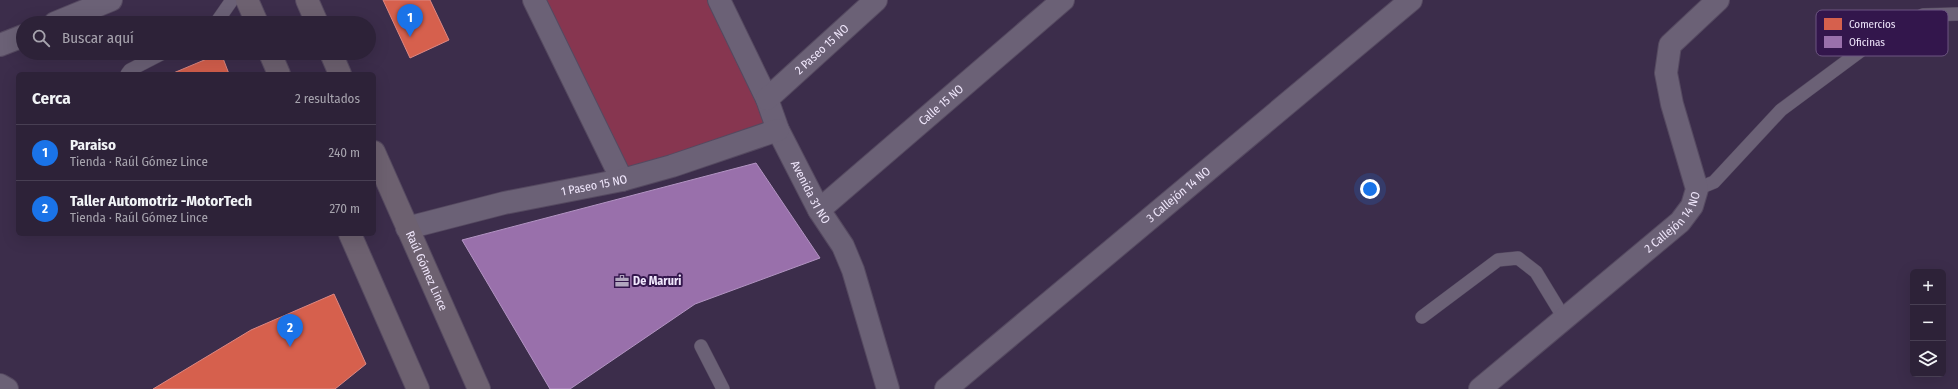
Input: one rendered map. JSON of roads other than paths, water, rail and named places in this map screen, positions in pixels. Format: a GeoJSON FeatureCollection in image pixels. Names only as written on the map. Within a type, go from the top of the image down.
{"type":"FeatureCollection","features":[{"type":"Feature","properties":{"kind":"main road"},"geometry":{"type":"LineString","coordinates":[[247,0],[254,16]]}},
{"type":"Feature","properties":{"kind":"main road"},"geometry":{"type":"LineString","coordinates":[[307,0],[315,16]]}},
{"type":"Feature","properties":{"kind":"main road"},"geometry":{"type":"LineString","coordinates":[[273,60],[278,72]]}},
{"type":"Feature","properties":{"kind":"main road"},"geometry":{"type":"LineString","coordinates":[[334,60],[339,72]]}},
{"type":"Feature","properties":{"kind":"main road","name":"Raúl Gómez Lince"},"geometry":{"type":"LineString","coordinates":[[376,157],[479,389]]}},
{"type":"Feature","properties":{"kind":"main road"},"geometry":{"type":"LineString","coordinates":[[351,236],[418,389]]}},
{"type":"Feature","properties":{"kind":"street"},"geometry":{"type":"LineString","coordinates":[[72,16],[111,0]]}},
{"type":"Feature","properties":{"kind":"street"},"geometry":{"type":"LineString","coordinates":[[534,0],[622,180]]}},
{"type":"Feature","properties":{"kind":"street","name":"Avenida 31 NO"},"geometry":{"type":"LineString","coordinates":[[719,0],[767,98],[778,130],[820,210],[843,246],[853,270],[888,389]]}},
{"type":"Feature","properties":{"kind":"street","name":"2 Paseo 15 NO"},"geometry":{"type":"LineString","coordinates":[[767,98],[876,0]]}},
{"type":"Feature","properties":{"kind":"street","name":"Calle 15 NO"},"geometry":{"type":"LineString","coordinates":[[820,210],[1063,0]]}},
{"type":"Feature","properties":{"kind":"street","name":"2 Callejón 14 NO"},"geometry":{"type":"LineString","coordinates":[[1480,389],[1680,222],[1692,206],[1697,189],[1672,104],[1666,73],[1670,45],[1718,0]]}},
{"type":"Feature","properties":{"kind":"street","name":"3 Callejón 14 NO"},"geometry":{"type":"LineString","coordinates":[[946,389],[1401,3]]}},
{"type":"Feature","properties":{"kind":"street"},"geometry":{"type":"LineString","coordinates":[[0,45],[16,39]]}},
{"type":"Feature","properties":{"kind":"street","name":"1 Paseo 15 NO"},"geometry":{"type":"LineString","coordinates":[[407,228],[504,203],[622,180],[672,166],[778,130]]}},
{"type":"Feature","properties":{"kind":"street"},"geometry":{"type":"LineString","coordinates":[[0,386],[7,389]]}},
{"type":"Feature","properties":{"kind":"lane"},"geometry":{"type":"LineString","coordinates":[[221,16],[232,0]]}},
{"type":"Feature","properties":{"kind":"lane"},"geometry":{"type":"LineString","coordinates":[[1948,15],[1958,14]]}},
{"type":"Feature","properties":{"kind":"lane"},"geometry":{"type":"LineString","coordinates":[[1697,189],[1714,182],[1781,110],[1854,56]]}},
{"type":"Feature","properties":{"kind":"lane"},"geometry":{"type":"LineString","coordinates":[[128,72],[149,60]]}},
{"type":"Feature","properties":{"kind":"lane"},"geometry":{"type":"LineString","coordinates":[[1422,317],[1498,260],[1518,258],[1536,272],[1564,318]]}},
{"type":"Feature","properties":{"kind":"lane"},"geometry":{"type":"LineString","coordinates":[[701,346],[723,389]]}},
{"type":"Feature","properties":{"kind":"place","name":"Paraiso"},"geometry":{"type":"Point","coordinates":[410,37]}},
{"type":"Feature","properties":{"kind":"place","name":"De Maruri"},"geometry":{"type":"Point","coordinates":[622,281]}},
{"type":"Feature","properties":{"kind":"place","name":"Taller Automotriz -MotorTech"},"geometry":{"type":"Point","coordinates":[290,347]}}]}
